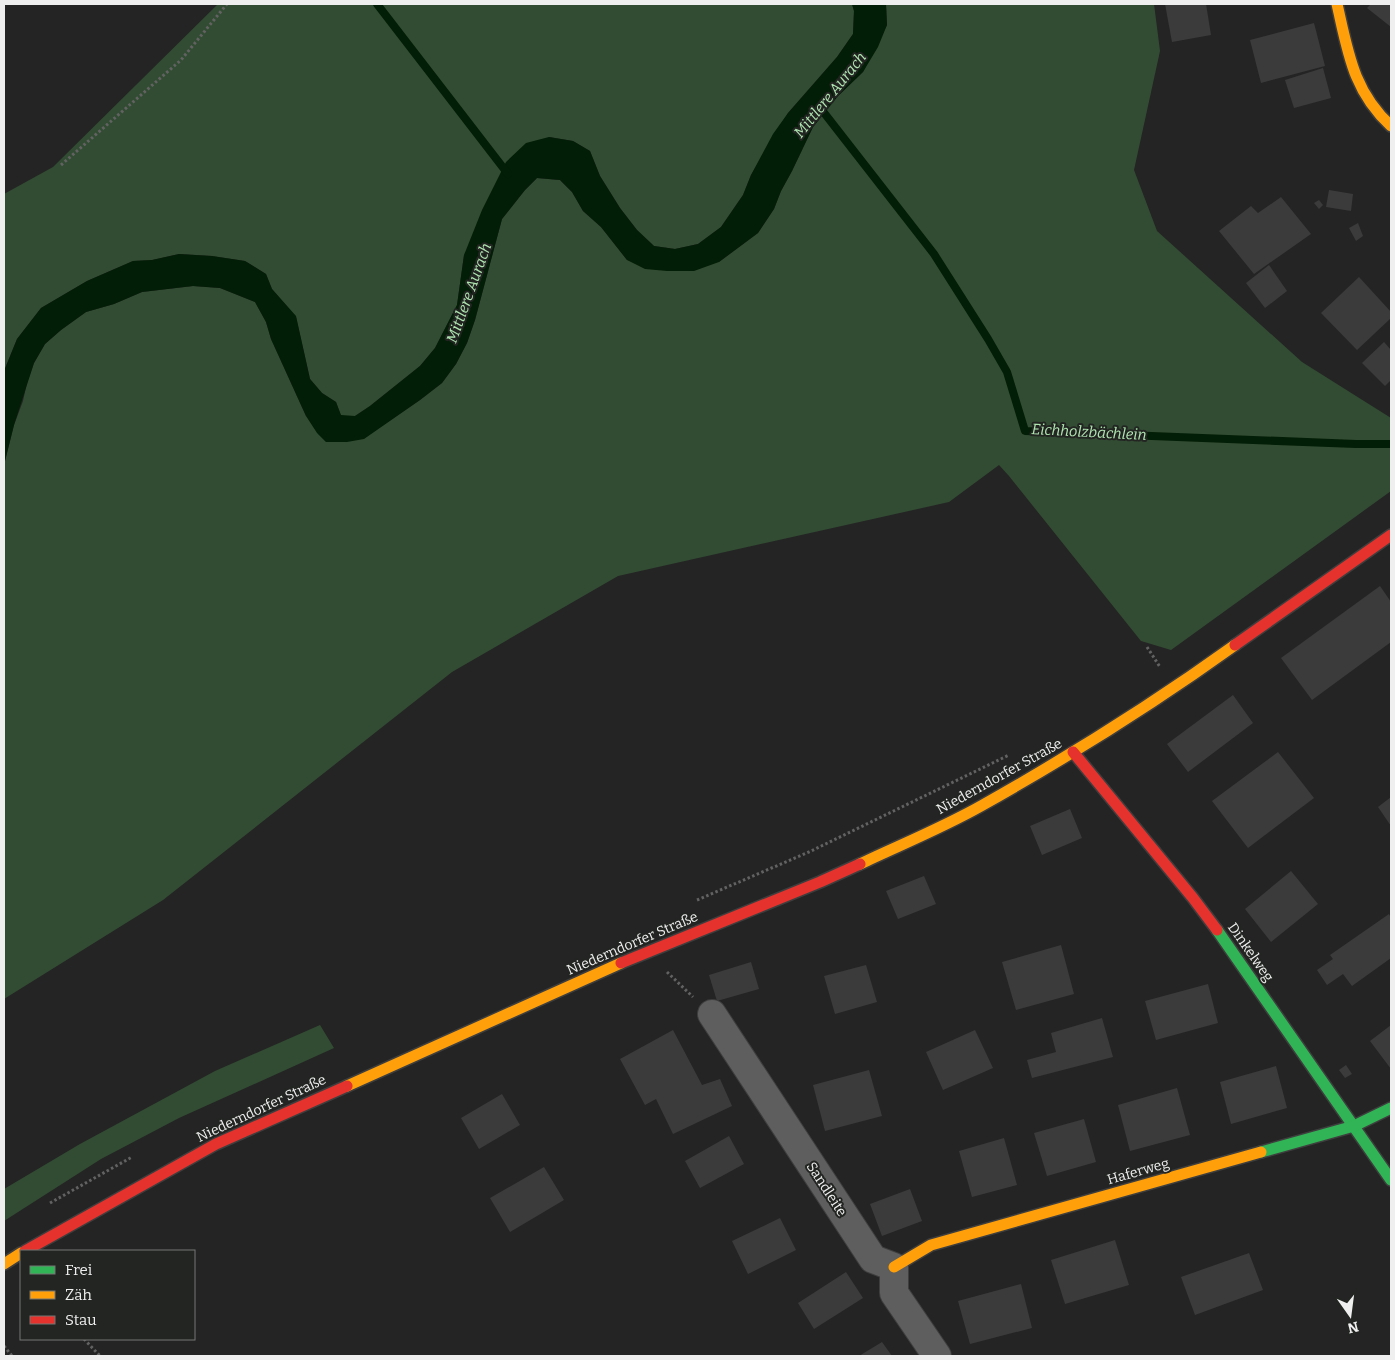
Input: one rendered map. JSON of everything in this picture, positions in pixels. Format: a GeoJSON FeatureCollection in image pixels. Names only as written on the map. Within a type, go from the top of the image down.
{"type":"FeatureCollection","features":[{"type":"Feature","properties":{"kind":"main road"},"geometry":{"type":"LineString","coordinates":[[1337,4],[1354,71],[1363,95],[1391,126]]}},
{"type":"Feature","properties":{"kind":"main road","name":"Niederndorfer Straße"},"geometry":{"type":"LineString","coordinates":[[27,1250],[216,1144],[646,952],[820,882],[978,807],[1073,752],[1174,689],[1391,535]]}},
{"type":"Feature","properties":{"kind":"main road","name":"Dinkelweg"},"geometry":{"type":"LineString","coordinates":[[1073,752],[1193,898],[1237,957],[1391,1180]]}},
{"type":"Feature","properties":{"kind":"main road","name":"Haferweg"},"geometry":{"type":"LineString","coordinates":[[894,1268],[931,1245],[1354,1126],[1391,1108]]}},
{"type":"Feature","properties":{"kind":"main road"},"geometry":{"type":"LineString","coordinates":[[4,1264],[20,1254]]}},
{"type":"Feature","properties":{"kind":"street","name":"Sandleite"},"geometry":{"type":"LineString","coordinates":[[712,1014],[873,1259],[894,1268]]}},
{"type":"Feature","properties":{"kind":"street"},"geometry":{"type":"LineString","coordinates":[[894,1268],[894,1293],[938,1356]]}},
{"type":"Feature","properties":{"kind":"path"},"geometry":{"type":"LineString","coordinates":[[61,165],[181,60],[227,4]]}},
{"type":"Feature","properties":{"kind":"path"},"geometry":{"type":"LineString","coordinates":[[692,902],[809,852],[1016,752]]}},
{"type":"Feature","properties":{"kind":"path"},"geometry":{"type":"LineString","coordinates":[[85,1340],[100,1356]]}},
{"type":"Feature","properties":{"kind":"path"},"geometry":{"type":"LineString","coordinates":[[4,1346],[12,1356]]}},
{"type":"Feature","properties":{"kind":"shaded area"},"geometry":{"type":"Polygon","coordinates":[[[218,4],[852,4],[854,11],[853,34],[837,57],[788,113],[751,175],[743,195],[721,227],[698,244],[675,249],[654,246],[637,230],[620,208],[600,176],[590,151],[573,141],[549,137],[464,255],[457,305],[435,348],[420,366],[355,416],[341,416],[336,402],[322,393],[310,379],[296,317],[272,289],[266,274],[245,261],[212,256],[179,254],[152,260],[133,261],[87,281],[41,308],[17,339],[4,371],[4,194],[53,167],[218,4]]]}},
{"type":"Feature","properties":{"kind":"shaded area"},"geometry":{"type":"Polygon","coordinates":[[[886,4],[1154,4],[1160,51],[1134,170],[1157,231],[1302,362],[1391,418],[1391,491],[1171,650],[1141,641],[999,465],[949,502],[618,576],[452,672],[163,900],[4,999],[4,465],[27,383],[34,363],[45,344],[86,312],[114,304],[142,292],[193,286],[220,288],[255,302],[266,322],[271,339],[306,416],[363,439],[442,383],[456,364],[467,343],[475,320],[502,219],[537,178],[560,180],[572,192],[583,211],[601,227],[627,260],[719,262],[758,233],[774,209],[813,127],[838,96],[863,72],[887,25],[886,4]]]}},
{"type":"Feature","properties":{"kind":"shaded area"},"geometry":{"type":"Polygon","coordinates":[[[320,1025],[334,1048],[179,1118],[101,1159],[4,1221],[4,1189],[80,1144],[215,1071],[320,1025]]]}},
{"type":"Feature","properties":{"kind":"water","name":"Mittlere Aurach"},"geometry":{"type":"Polygon","coordinates":[[[852,4],[886,4],[887,25],[878,47],[863,72],[838,96],[813,127],[774,209],[758,233],[719,262],[694,271],[645,269],[627,260],[601,227],[583,211],[572,192],[560,180],[537,178],[502,219],[475,320],[467,343],[456,364],[442,383],[364,439],[347,442],[326,442],[317,433],[306,416],[271,339],[266,322],[255,302],[220,288],[193,286],[142,292],[114,304],[86,312],[45,344],[34,363],[14,425],[4,465],[4,371],[17,339],[41,308],[87,281],[133,261],[152,260],[179,254],[212,256],[245,261],[266,274],[272,289],[296,316],[310,379],[322,393],[336,402],[341,415],[355,416],[420,366],[435,348],[457,305],[464,255],[482,210],[506,162],[526,143],[549,137],[573,141],[590,151],[600,176],[620,208],[637,230],[654,246],[675,249],[698,244],[721,227],[743,195],[751,175],[773,134],[788,113],[837,57],[853,34],[854,11],[852,4]]]}},
{"type":"Feature","properties":{"kind":"building"},"geometry":{"type":"Polygon","coordinates":[[[1165,4],[1206,4],[1211,35],[1172,42],[1165,4]]]}},
{"type":"Feature","properties":{"kind":"building"},"geometry":{"type":"Polygon","coordinates":[[[1371,4],[1391,4],[1391,27],[1367,8],[1371,4]]]}},
{"type":"Feature","properties":{"kind":"building"},"geometry":{"type":"Polygon","coordinates":[[[1314,23],[1325,66],[1261,83],[1250,40],[1314,23]]]}},
{"type":"Feature","properties":{"kind":"building"},"geometry":{"type":"Polygon","coordinates":[[[1323,68],[1331,98],[1294,108],[1285,80],[1323,68]]]}},
{"type":"Feature","properties":{"kind":"building"},"geometry":{"type":"Polygon","coordinates":[[[1329,190],[1353,194],[1351,211],[1326,207],[1329,190]]]}},
{"type":"Feature","properties":{"kind":"building"},"geometry":{"type":"Polygon","coordinates":[[[1281,197],[1311,234],[1254,274],[1219,231],[1251,206],[1258,213],[1281,197]]]}},
{"type":"Feature","properties":{"kind":"building"},"geometry":{"type":"Polygon","coordinates":[[[1319,200],[1323,205],[1319,209],[1314,203],[1319,200]]]}},
{"type":"Feature","properties":{"kind":"building"},"geometry":{"type":"Polygon","coordinates":[[[1358,223],[1363,236],[1356,241],[1349,228],[1358,223]]]}},
{"type":"Feature","properties":{"kind":"building"},"geometry":{"type":"Polygon","coordinates":[[[1269,265],[1287,291],[1265,308],[1246,283],[1269,265]]]}},
{"type":"Feature","properties":{"kind":"building"},"geometry":{"type":"Polygon","coordinates":[[[1359,277],[1391,312],[1391,318],[1357,350],[1321,313],[1359,277]]]}},
{"type":"Feature","properties":{"kind":"building"},"geometry":{"type":"Polygon","coordinates":[[[1384,342],[1391,350],[1391,380],[1385,386],[1362,363],[1384,342]]]}},
{"type":"Feature","properties":{"kind":"building"},"geometry":{"type":"Polygon","coordinates":[[[1380,586],[1391,602],[1391,642],[1312,700],[1281,658],[1380,586]]]}},
{"type":"Feature","properties":{"kind":"building"},"geometry":{"type":"Polygon","coordinates":[[[1233,695],[1253,723],[1188,772],[1167,744],[1233,695]]]}},
{"type":"Feature","properties":{"kind":"building"},"geometry":{"type":"Polygon","coordinates":[[[1278,752],[1314,798],[1248,848],[1212,801],[1278,752]]]}},
{"type":"Feature","properties":{"kind":"building"},"geometry":{"type":"Polygon","coordinates":[[[1391,797],[1391,826],[1378,807],[1391,797]]]}},
{"type":"Feature","properties":{"kind":"building"},"geometry":{"type":"Polygon","coordinates":[[[1070,809],[1082,838],[1042,855],[1030,826],[1070,809]]]}},
{"type":"Feature","properties":{"kind":"building"},"geometry":{"type":"Polygon","coordinates":[[[1291,871],[1318,904],[1271,942],[1245,909],[1291,871]]]}},
{"type":"Feature","properties":{"kind":"building"},"geometry":{"type":"Polygon","coordinates":[[[924,876],[936,904],[898,919],[886,891],[924,876]]]}},
{"type":"Feature","properties":{"kind":"building"},"geometry":{"type":"Polygon","coordinates":[[[1389,914],[1391,918],[1391,958],[1352,986],[1343,974],[1327,985],[1317,970],[1333,959],[1330,955],[1389,914]]]}},
{"type":"Feature","properties":{"kind":"building"},"geometry":{"type":"Polygon","coordinates":[[[1061,945],[1074,994],[1016,1010],[1002,962],[1061,945]]]}},
{"type":"Feature","properties":{"kind":"building"},"geometry":{"type":"Polygon","coordinates":[[[751,962],[759,989],[717,1001],[709,975],[751,962]]]}},
{"type":"Feature","properties":{"kind":"building"},"geometry":{"type":"Polygon","coordinates":[[[866,965],[877,1002],[835,1014],[824,976],[866,965]]]}},
{"type":"Feature","properties":{"kind":"building"},"geometry":{"type":"Polygon","coordinates":[[[1208,984],[1218,1023],[1156,1040],[1145,1001],[1208,984]]]}},
{"type":"Feature","properties":{"kind":"building"},"geometry":{"type":"Polygon","coordinates":[[[1102,1018],[1113,1057],[1032,1078],[1027,1060],[1056,1052],[1051,1033],[1102,1018]]]}},
{"type":"Feature","properties":{"kind":"building"},"geometry":{"type":"Polygon","coordinates":[[[1391,1025],[1391,1069],[1370,1041],[1391,1025]]]}},
{"type":"Feature","properties":{"kind":"building"},"geometry":{"type":"Polygon","coordinates":[[[673,1030],[702,1085],[720,1079],[732,1106],[673,1134],[656,1099],[645,1105],[620,1059],[673,1030]]]}},
{"type":"Feature","properties":{"kind":"building"},"geometry":{"type":"Polygon","coordinates":[[[975,1030],[993,1068],[943,1090],[926,1052],[975,1030]]]}},
{"type":"Feature","properties":{"kind":"building"},"geometry":{"type":"Polygon","coordinates":[[[1346,1065],[1352,1074],[1345,1078],[1339,1070],[1346,1065]]]}},
{"type":"Feature","properties":{"kind":"building"},"geometry":{"type":"Polygon","coordinates":[[[1276,1066],[1287,1108],[1231,1124],[1220,1082],[1276,1066]]]}},
{"type":"Feature","properties":{"kind":"building"},"geometry":{"type":"Polygon","coordinates":[[[869,1070],[882,1116],[825,1131],[813,1085],[869,1070]]]}},
{"type":"Feature","properties":{"kind":"building"},"geometry":{"type":"Polygon","coordinates":[[[1177,1088],[1190,1135],[1130,1151],[1118,1105],[1177,1088]]]}},
{"type":"Feature","properties":{"kind":"building"},"geometry":{"type":"Polygon","coordinates":[[[502,1094],[520,1125],[479,1149],[461,1118],[502,1094]]]}},
{"type":"Feature","properties":{"kind":"building"},"geometry":{"type":"Polygon","coordinates":[[[1084,1119],[1096,1162],[1047,1176],[1034,1133],[1084,1119]]]}},
{"type":"Feature","properties":{"kind":"building"},"geometry":{"type":"Polygon","coordinates":[[[729,1136],[744,1164],[700,1188],[685,1161],[729,1136]]]}},
{"type":"Feature","properties":{"kind":"building"},"geometry":{"type":"Polygon","coordinates":[[[1004,1138],[1017,1185],[972,1197],[959,1151],[1004,1138]]]}},
{"type":"Feature","properties":{"kind":"building"},"geometry":{"type":"Polygon","coordinates":[[[544,1167],[564,1200],[510,1232],[490,1198],[544,1167]]]}},
{"type":"Feature","properties":{"kind":"building"},"geometry":{"type":"Polygon","coordinates":[[[910,1189],[922,1221],[882,1236],[870,1204],[910,1189]]]}},
{"type":"Feature","properties":{"kind":"building"},"geometry":{"type":"Polygon","coordinates":[[[780,1218],[796,1250],[748,1274],[732,1241],[780,1218]]]}},
{"type":"Feature","properties":{"kind":"building"},"geometry":{"type":"Polygon","coordinates":[[[1115,1240],[1129,1285],[1065,1304],[1051,1260],[1115,1240]]]}},
{"type":"Feature","properties":{"kind":"building"},"geometry":{"type":"Polygon","coordinates":[[[1249,1253],[1263,1290],[1195,1315],[1181,1277],[1249,1253]]]}},
{"type":"Feature","properties":{"kind":"building"},"geometry":{"type":"Polygon","coordinates":[[[846,1272],[863,1298],[814,1329],[798,1303],[846,1272]]]}},
{"type":"Feature","properties":{"kind":"building"},"geometry":{"type":"Polygon","coordinates":[[[1021,1284],[1032,1328],[970,1344],[958,1301],[1021,1284]]]}},
{"type":"Feature","properties":{"kind":"building"},"geometry":{"type":"Polygon","coordinates":[[[882,1342],[892,1356],[859,1356],[882,1342]]]}},
{"type":"Feature","properties":{"kind":"waterway"},"geometry":{"type":"LineString","coordinates":[[377,4],[508,174]]}},
{"type":"Feature","properties":{"kind":"waterway","name":"Eichholzbächlein"},"geometry":{"type":"LineString","coordinates":[[818,105],[934,254],[988,339],[1007,372],[1025,431],[1391,444]]}},
{"type":"Feature","properties":{"kind":"traffic: fast"},"geometry":{"type":"LineString","coordinates":[[1217,930],[1391,1180]]}},
{"type":"Feature","properties":{"kind":"traffic: fast"},"geometry":{"type":"LineString","coordinates":[[1261,1152],[1354,1126],[1391,1108]]}},
{"type":"Feature","properties":{"kind":"traffic: slow"},"geometry":{"type":"LineString","coordinates":[[1337,4],[1349,54],[1360,85],[1378,113],[1391,126]]}},
{"type":"Feature","properties":{"kind":"traffic: slow"},"geometry":{"type":"LineString","coordinates":[[860,864],[951,822],[1014,787],[1142,709],[1235,645]]}},
{"type":"Feature","properties":{"kind":"traffic: slow"},"geometry":{"type":"LineString","coordinates":[[347,1086],[621,963]]}},
{"type":"Feature","properties":{"kind":"traffic: slow"},"geometry":{"type":"LineString","coordinates":[[894,1267],[931,1245],[1261,1152]]}},
{"type":"Feature","properties":{"kind":"traffic: slow"},"geometry":{"type":"LineString","coordinates":[[4,1264],[20,1254]]}},
{"type":"Feature","properties":{"kind":"traffic: jam"},"geometry":{"type":"LineString","coordinates":[[1235,645],[1391,535]]}},
{"type":"Feature","properties":{"kind":"traffic: jam"},"geometry":{"type":"LineString","coordinates":[[1073,752],[1217,930]]}},
{"type":"Feature","properties":{"kind":"traffic: jam"},"geometry":{"type":"LineString","coordinates":[[621,963],[860,864]]}},
{"type":"Feature","properties":{"kind":"traffic: jam"},"geometry":{"type":"LineString","coordinates":[[27,1250],[216,1144],[347,1086]]}}]}
